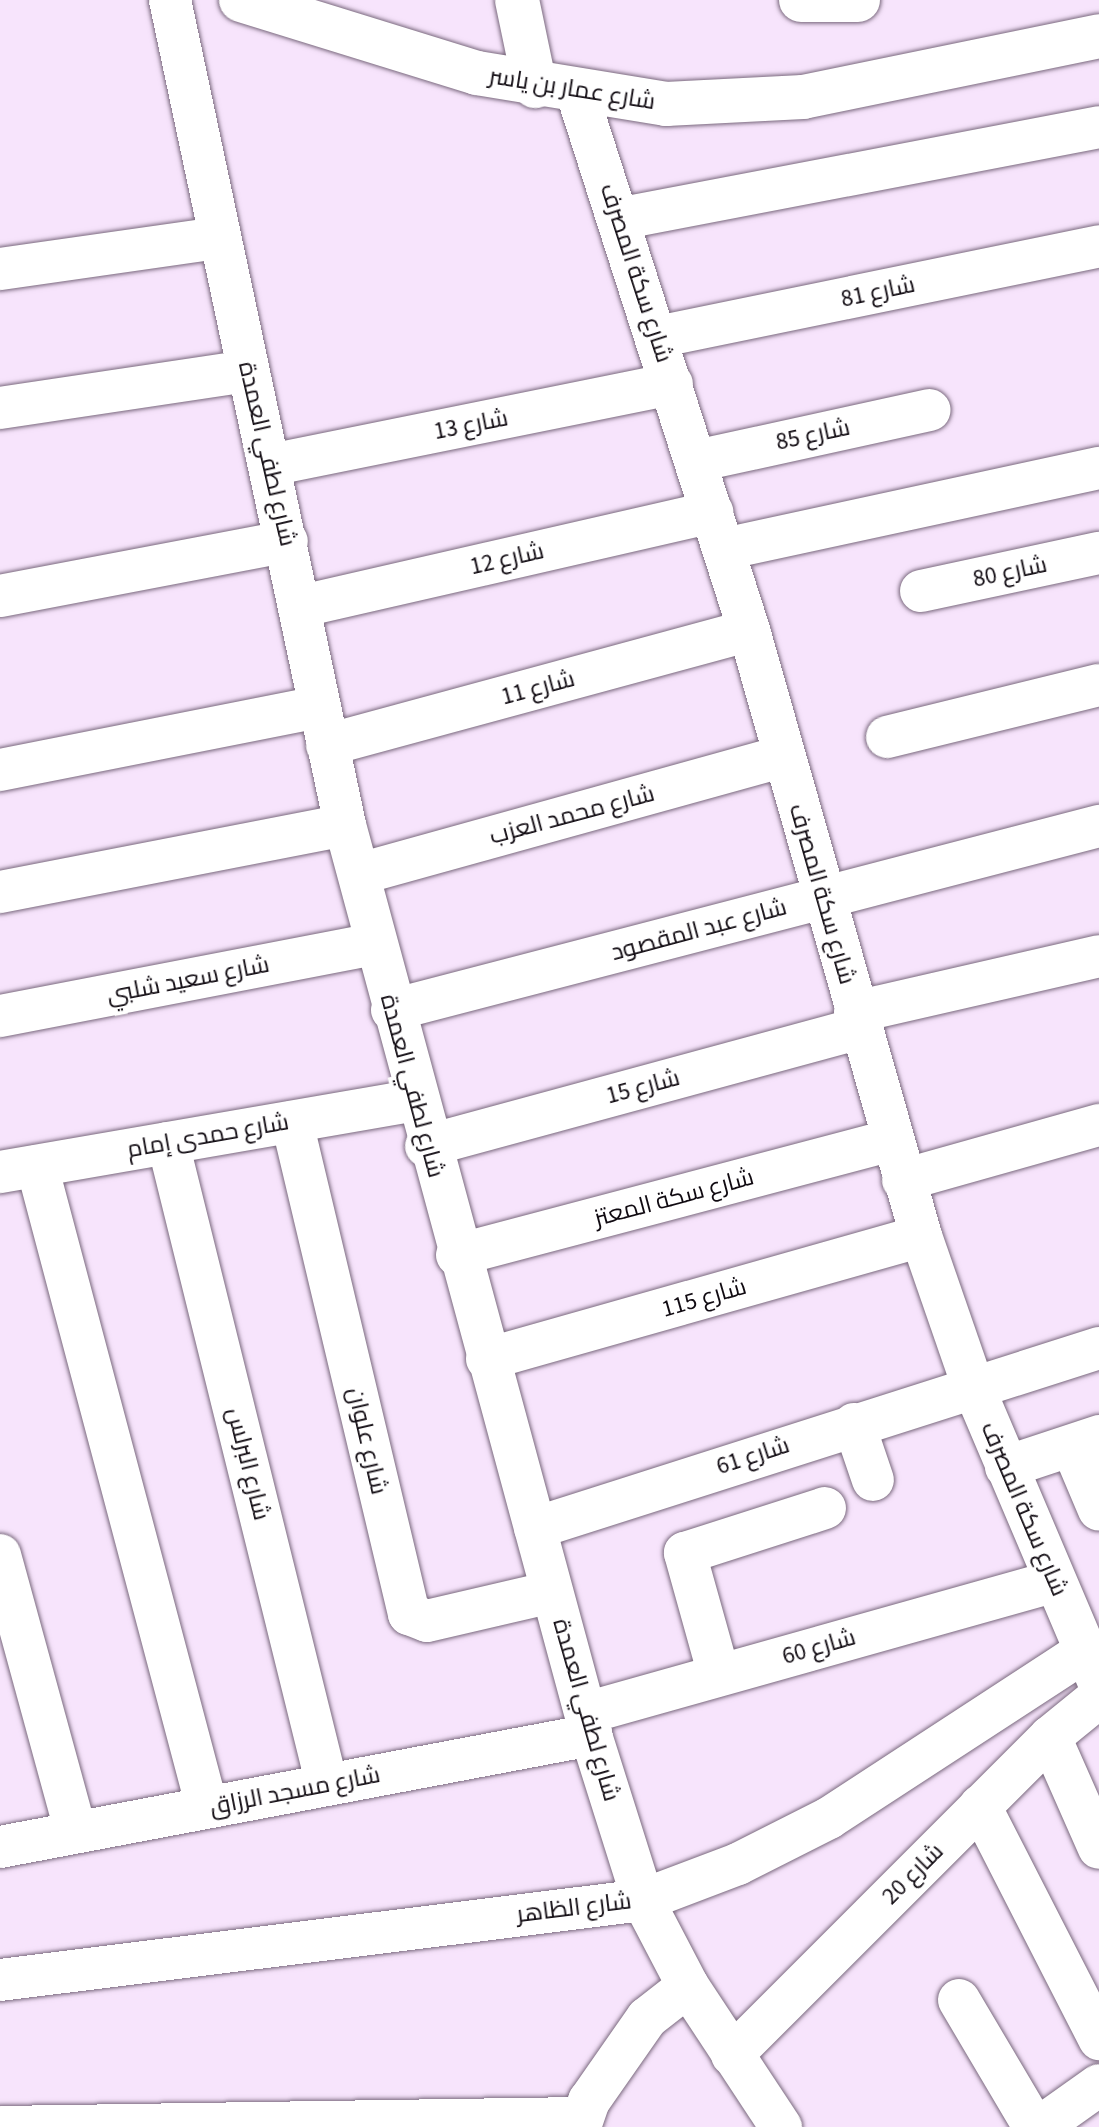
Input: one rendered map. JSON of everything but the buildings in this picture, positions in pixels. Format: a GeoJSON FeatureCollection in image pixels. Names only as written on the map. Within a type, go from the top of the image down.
{"type":"FeatureCollection","features":[{"type":"Feature","properties":{"kind":"street","name":"شارع لطفي العمدة"},"geometry":{"type":"LineString","coordinates":[[170,0],[218,238],[302,606],[323,726],[345,825],[417,1100],[426,1146],[588,1724],[643,1900],[688,1986],[781,2127]]}},
{"type":"Feature","properties":{"kind":"street","name":"شارع عمار بن ياسر"},"geometry":{"type":"LineString","coordinates":[[241,0],[535,86],[666,104],[752,103],[1099,36]]}},
{"type":"Feature","properties":{"kind":"street"},"geometry":{"type":"LineString","coordinates":[[517,0],[535,86]]}},
{"type":"Feature","properties":{"kind":"street"},"geometry":{"type":"LineString","coordinates":[[801,0],[854,0]]}},
{"type":"Feature","properties":{"kind":"street","name":"شارع سكة المصرف"},"geometry":{"type":"LineString","coordinates":[[577,93],[749,630],[891,1140],[921,1236],[973,1386],[1053,1582],[1092,1667]]}},
{"type":"Feature","properties":{"kind":"street"},"geometry":{"type":"LineString","coordinates":[[618,219],[1099,127]]}},
{"type":"Feature","properties":{"kind":"street"},"geometry":{"type":"LineString","coordinates":[[0,269],[218,238]]}},
{"type":"Feature","properties":{"kind":"street","name":"شارع 81"},"geometry":{"type":"LineString","coordinates":[[657,337],[1099,246]]}},
{"type":"Feature","properties":{"kind":"street"},"geometry":{"type":"LineString","coordinates":[[0,408],[248,371]]}},
{"type":"Feature","properties":{"kind":"street","name":"شارع 13"},"geometry":{"type":"LineString","coordinates":[[270,465],[672,384]]}},
{"type":"Feature","properties":{"kind":"street","name":"شارع 85"},"geometry":{"type":"LineString","coordinates":[[696,461],[930,410]]}},
{"type":"Feature","properties":{"kind":"street","name":"شارع 12"},"geometry":{"type":"LineString","coordinates":[[302,606],[718,530],[1099,468]]}},
{"type":"Feature","properties":{"kind":"street"},"geometry":{"type":"LineString","coordinates":[[0,596],[287,541]]}},
{"type":"Feature","properties":{"kind":"street","name":"شارع 80"},"geometry":{"type":"LineString","coordinates":[[921,591],[1099,553]]}},
{"type":"Feature","properties":{"kind":"street","name":"شارع 11"},"geometry":{"type":"LineString","coordinates":[[0,770],[323,726],[749,630]]}},
{"type":"Feature","properties":{"kind":"street"},"geometry":{"type":"LineString","coordinates":[[887,737],[1099,685]]}},
{"type":"Feature","properties":{"kind":"street","name":"شارع محمد العزب"},"geometry":{"type":"LineString","coordinates":[[359,874],[784,756]]}},
{"type":"Feature","properties":{"kind":"street"},"geometry":{"type":"LineString","coordinates":[[0,892],[345,825]]}},
{"type":"Feature","properties":{"kind":"street","name":"شارع عبد المقصود"},"geometry":{"type":"LineString","coordinates":[[392,1010],[1099,826]]}},
{"type":"Feature","properties":{"kind":"street","name":"شارع سعيد شلبي"},"geometry":{"type":"LineString","coordinates":[[0,1016],[375,944]]}},
{"type":"Feature","properties":{"kind":"street","name":"شارع 15"},"geometry":{"type":"LineString","coordinates":[[426,1146],[858,1020],[1099,956]]}},
{"type":"Feature","properties":{"kind":"street","name":"شارع حمدى إمام"},"geometry":{"type":"LineString","coordinates":[[19,1169],[417,1100]]}},
{"type":"Feature","properties":{"kind":"street","name":"شارع علوان"},"geometry":{"type":"LineString","coordinates":[[292,1122],[409,1614],[427,1621],[552,1592]]}},
{"type":"Feature","properties":{"kind":"street"},"geometry":{"type":"LineString","coordinates":[[903,1180],[1099,1125]]}},
{"type":"Feature","properties":{"kind":"street","name":"شارع سكة المعتز"},"geometry":{"type":"LineString","coordinates":[[457,1255],[891,1140]]}},
{"type":"Feature","properties":{"kind":"street","name":"شارع البرلس"},"geometry":{"type":"LineString","coordinates":[[168,1143],[327,1785]]}},
{"type":"Feature","properties":{"kind":"street"},"geometry":{"type":"LineString","coordinates":[[19,1169],[207,1807]]}},
{"type":"Feature","properties":{"kind":"street","name":"شارع 115"},"geometry":{"type":"LineString","coordinates":[[487,1359],[921,1236]]}},
{"type":"Feature","properties":{"kind":"street","name":"شارع 61"},"geometry":{"type":"LineString","coordinates":[[535,1528],[1099,1348]]}},
{"type":"Feature","properties":{"kind":"street"},"geometry":{"type":"LineString","coordinates":[[854,1424],[873,1480]]}},
{"type":"Feature","properties":{"kind":"street"},"geometry":{"type":"LineString","coordinates":[[1006,1467],[1086,1441],[1099,1510]]}},
{"type":"Feature","properties":{"kind":"street"},"geometry":{"type":"LineString","coordinates":[[719,1675],[685,1553],[825,1508]]}},
{"type":"Feature","properties":{"kind":"street"},"geometry":{"type":"LineString","coordinates":[[0,1555],[76,1832]]}},
{"type":"Feature","properties":{"kind":"street","name":"شارع 60"},"geometry":{"type":"LineString","coordinates":[[588,1724],[719,1675],[1053,1582]]}},
{"type":"Feature","properties":{"kind":"street","name":"شارع الظاهر"},"geometry":{"type":"LineString","coordinates":[[0,1980],[643,1900],[738,1864],[829,1818],[1092,1667]]}},
{"type":"Feature","properties":{"kind":"street","name":"شارع 20"},"geometry":{"type":"LineString","coordinates":[[732,2055],[1050,1737],[1099,1697]]}},
{"type":"Feature","properties":{"kind":"street","name":"شارع مسجد الرزاق"},"geometry":{"type":"LineString","coordinates":[[0,1847],[327,1785],[588,1724]]}},
{"type":"Feature","properties":{"kind":"street"},"geometry":{"type":"LineString","coordinates":[[1050,1737],[1099,1848]]}},
{"type":"Feature","properties":{"kind":"street"},"geometry":{"type":"LineString","coordinates":[[980,1806],[1099,2039]]}},
{"type":"Feature","properties":{"kind":"street"},"geometry":{"type":"LineString","coordinates":[[1,2127],[581,2122],[647,2018],[688,1986]]}},
{"type":"Feature","properties":{"kind":"street"},"geometry":{"type":"LineString","coordinates":[[959,2000],[1034,2127]]}},
{"type":"Feature","properties":{"kind":"street"},"geometry":{"type":"LineString","coordinates":[[1040,2127],[1099,2085]]}}]}
